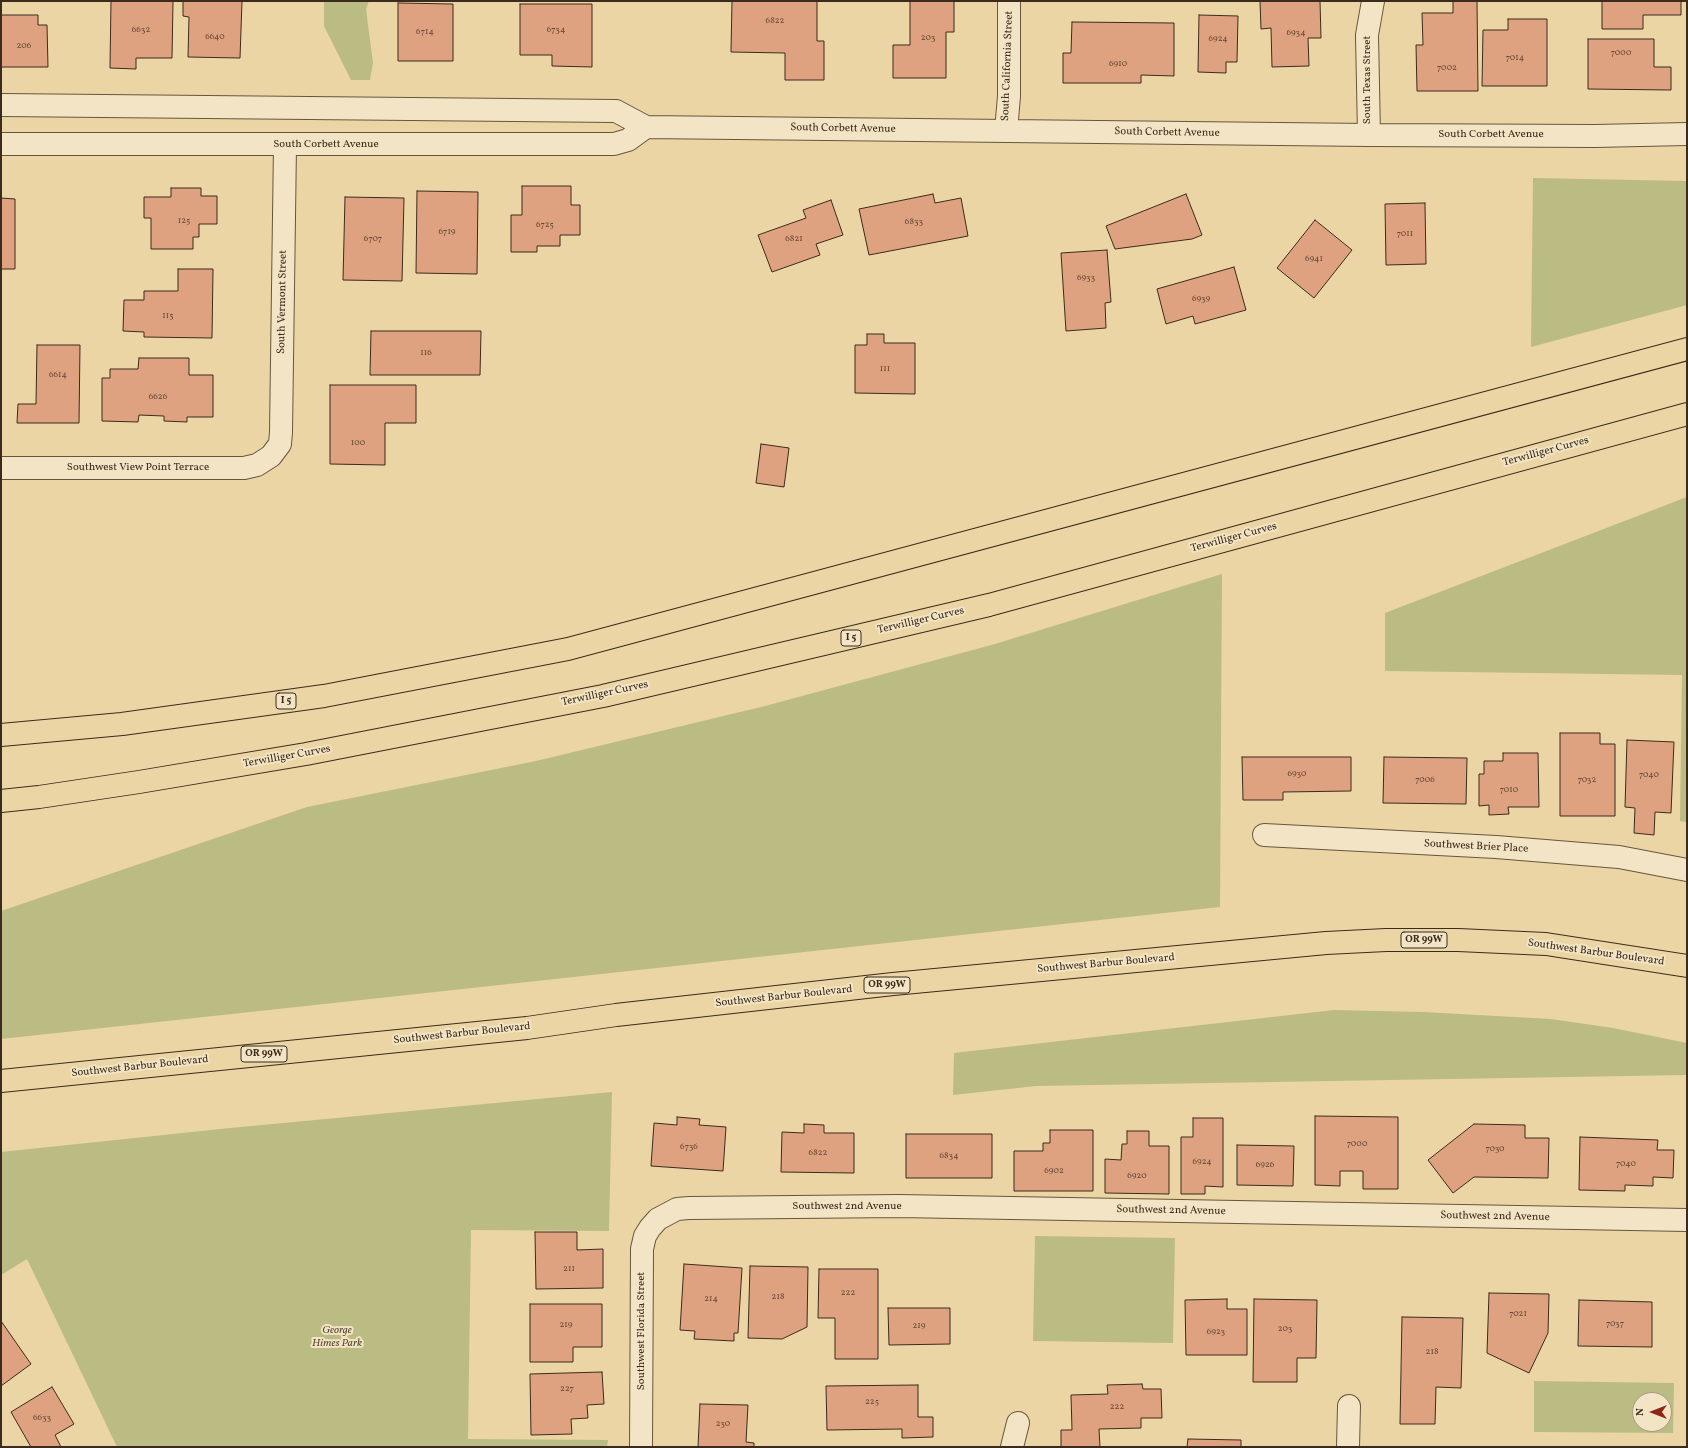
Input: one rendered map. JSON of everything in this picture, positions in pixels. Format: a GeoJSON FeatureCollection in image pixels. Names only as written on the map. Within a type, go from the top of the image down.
{"type":"FeatureCollection","features":[{"type":"Feature","properties":{"kind":"main road","name":"I 5"},"geometry":{"type":"LineString","coordinates":[[1,735],[122,724],[324,696],[568,649],[1687,349]]}},
{"type":"Feature","properties":{"kind":"main road","name":"Terwilliger Curves"},"geometry":{"type":"LineString","coordinates":[[1,801],[39,797],[124,784],[306,754],[603,696],[989,605],[1687,414]]}},
{"type":"Feature","properties":{"kind":"main road","name":"Southwest Barbur Boulevard"},"geometry":{"type":"LineString","coordinates":[[1,1081],[527,1028],[616,1015],[894,984],[1326,943],[1386,940],[1458,940],[1546,944],[1687,966]]}},
{"type":"Feature","properties":{"kind":"street","name":"South California Street"},"geometry":{"type":"LineString","coordinates":[[1006,131],[1009,96],[1009,1]]}},
{"type":"Feature","properties":{"kind":"street","name":"South Texas Street"},"geometry":{"type":"LineString","coordinates":[[1369,135],[1367,35],[1373,1]]}},
{"type":"Feature","properties":{"kind":"street","name":"South Corbett Avenue"},"geometry":{"type":"LineString","coordinates":[[1,105],[616,111],[646,127],[1369,135],[1595,136],[1687,134]]}},
{"type":"Feature","properties":{"kind":"street","name":"South Corbett Avenue"},"geometry":{"type":"LineString","coordinates":[[1,144],[614,144],[628,140],[646,127]]}},
{"type":"Feature","properties":{"kind":"street","name":"South Vermont Street"},"geometry":{"type":"LineString","coordinates":[[271,456],[280,444],[281,432],[285,145]]}},
{"type":"Feature","properties":{"kind":"street","name":"Southwest View Point Terrace"},"geometry":{"type":"LineString","coordinates":[[1,468],[244,468],[257,465],[271,456]]}},
{"type":"Feature","properties":{"kind":"street","name":"Southwest Brier Place"},"geometry":{"type":"LineString","coordinates":[[1264,835],[1496,847],[1619,857],[1687,870]]}},
{"type":"Feature","properties":{"kind":"street","name":"Southwest 2nd Avenue"},"geometry":{"type":"LineString","coordinates":[[658,1219],[677,1209],[689,1208],[899,1206],[1687,1220]]}},
{"type":"Feature","properties":{"kind":"street","name":"Southwest Florida Street"},"geometry":{"type":"LineString","coordinates":[[641,1447],[642,1249],[645,1236],[658,1219]]}},
{"type":"Feature","properties":{"kind":"street"},"geometry":{"type":"LineString","coordinates":[[1348,1406],[1348,1447]]}},
{"type":"Feature","properties":{"kind":"street"},"geometry":{"type":"LineString","coordinates":[[1012,1447],[1018,1423]]}},
{"type":"Feature","properties":{"kind":"green space"},"geometry":{"type":"Polygon","coordinates":[[[324,1],[369,1],[366,9],[373,63],[370,80],[351,80],[324,26],[324,1]]]}},
{"type":"Feature","properties":{"kind":"green space"},"geometry":{"type":"Polygon","coordinates":[[[1533,178],[1687,181],[1687,305],[1531,347],[1533,178]]]}},
{"type":"Feature","properties":{"kind":"green space"},"geometry":{"type":"Polygon","coordinates":[[[1687,497],[1687,822],[1680,821],[1682,675],[1385,671],[1385,613],[1687,497]]]}},
{"type":"Feature","properties":{"kind":"green space"},"geometry":{"type":"Polygon","coordinates":[[[1222,574],[1220,907],[1,1039],[1,911],[307,807],[536,761],[765,706],[995,644],[1222,574]]]}},
{"type":"Feature","properties":{"kind":"green space"},"geometry":{"type":"Polygon","coordinates":[[[1334,1010],[1423,1012],[1551,1019],[1613,1028],[1687,1043],[1687,1075],[1036,1086],[953,1095],[954,1053],[1334,1010]]]}},
{"type":"Feature","properties":{"kind":"green space","name":"George Himes Park"},"geometry":{"type":"Polygon","coordinates":[[[612,1092],[609,1231],[471,1230],[468,1439],[608,1440],[607,1447],[117,1447],[27,1259],[1,1275],[1,1152],[230,1128],[612,1092]]]}},
{"type":"Feature","properties":{"kind":"green space"},"geometry":{"type":"Polygon","coordinates":[[[1035,1236],[1175,1238],[1173,1343],[1033,1341],[1035,1236]]]}},
{"type":"Feature","properties":{"kind":"green space"},"geometry":{"type":"Polygon","coordinates":[[[1534,1381],[1674,1383],[1673,1433],[1534,1432],[1534,1381]]]}},
{"type":"Feature","properties":{"kind":"building"},"geometry":{"type":"Polygon","coordinates":[[[111,1],[173,1],[172,58],[136,58],[136,69],[110,68],[111,1]]]}},
{"type":"Feature","properties":{"kind":"building"},"geometry":{"type":"Polygon","coordinates":[[[183,1],[242,1],[240,58],[188,57],[189,17],[183,16],[183,1]]]}},
{"type":"Feature","properties":{"kind":"building"},"geometry":{"type":"Polygon","coordinates":[[[732,1],[817,1],[817,41],[824,41],[824,80],[785,80],[785,53],[731,52],[732,1]]]}},
{"type":"Feature","properties":{"kind":"building"},"geometry":{"type":"Polygon","coordinates":[[[910,1],[954,1],[954,32],[946,32],[946,78],[893,78],[893,45],[910,45],[910,1]]]}},
{"type":"Feature","properties":{"kind":"building"},"geometry":{"type":"Polygon","coordinates":[[[1260,1],[1320,1],[1321,38],[1308,38],[1309,66],[1272,67],[1271,28],[1261,29],[1260,1]]]}},
{"type":"Feature","properties":{"kind":"building"},"geometry":{"type":"Polygon","coordinates":[[[1453,1],[1477,1],[1478,91],[1417,91],[1416,45],[1423,45],[1422,13],[1453,13],[1453,1]]]}},
{"type":"Feature","properties":{"kind":"building"},"geometry":{"type":"Polygon","coordinates":[[[1602,1],[1681,1],[1681,15],[1643,15],[1643,29],[1602,29],[1602,1]]]}},
{"type":"Feature","properties":{"kind":"building"},"geometry":{"type":"Polygon","coordinates":[[[398,3],[453,4],[453,61],[398,61],[398,3]]]}},
{"type":"Feature","properties":{"kind":"building"},"geometry":{"type":"Polygon","coordinates":[[[520,4],[592,4],[592,67],[552,66],[552,55],[520,55],[520,4]]]}},
{"type":"Feature","properties":{"kind":"building"},"geometry":{"type":"Polygon","coordinates":[[[1,15],[38,15],[38,25],[47,25],[48,67],[1,67],[1,15]]]}},
{"type":"Feature","properties":{"kind":"building"},"geometry":{"type":"Polygon","coordinates":[[[1199,15],[1238,16],[1237,62],[1226,62],[1226,73],[1198,72],[1199,15]]]}},
{"type":"Feature","properties":{"kind":"building"},"geometry":{"type":"Polygon","coordinates":[[[1508,19],[1547,19],[1547,86],[1482,86],[1483,30],[1508,30],[1508,19]]]}},
{"type":"Feature","properties":{"kind":"building"},"geometry":{"type":"Polygon","coordinates":[[[1072,22],[1174,23],[1174,76],[1141,75],[1141,83],[1063,83],[1063,53],[1071,53],[1072,22]]]}},
{"type":"Feature","properties":{"kind":"building"},"geometry":{"type":"Polygon","coordinates":[[[1588,39],[1654,39],[1654,67],[1671,67],[1671,90],[1588,89],[1588,39]]]}},
{"type":"Feature","properties":{"kind":"building"},"geometry":{"type":"Polygon","coordinates":[[[522,186],[571,186],[571,205],[580,205],[580,235],[560,235],[560,246],[537,246],[537,252],[511,252],[511,215],[522,215],[522,186]]]}},
{"type":"Feature","properties":{"kind":"building"},"geometry":{"type":"Polygon","coordinates":[[[171,188],[201,188],[201,196],[217,196],[217,224],[199,224],[199,237],[193,237],[193,249],[151,249],[151,218],[144,218],[144,197],[171,197],[171,188]]]}},
{"type":"Feature","properties":{"kind":"building"},"geometry":{"type":"Polygon","coordinates":[[[417,191],[478,192],[477,274],[416,273],[417,191]]]}},
{"type":"Feature","properties":{"kind":"building"},"geometry":{"type":"Polygon","coordinates":[[[933,194],[935,203],[961,198],[968,236],[869,255],[859,209],[933,194]]]}},
{"type":"Feature","properties":{"kind":"building"},"geometry":{"type":"Polygon","coordinates":[[[1186,194],[1202,235],[1192,239],[1115,249],[1106,226],[1186,194]]]}},
{"type":"Feature","properties":{"kind":"building"},"geometry":{"type":"Polygon","coordinates":[[[345,197],[404,198],[402,281],[343,280],[345,197]]]}},
{"type":"Feature","properties":{"kind":"building"},"geometry":{"type":"Polygon","coordinates":[[[1,198],[15,199],[15,269],[1,269],[1,198]]]}},
{"type":"Feature","properties":{"kind":"building"},"geometry":{"type":"Polygon","coordinates":[[[831,200],[843,235],[816,244],[820,255],[772,272],[758,235],[806,218],[803,210],[831,200]]]}},
{"type":"Feature","properties":{"kind":"building"},"geometry":{"type":"Polygon","coordinates":[[[1425,203],[1426,264],[1386,265],[1385,204],[1425,203]]]}},
{"type":"Feature","properties":{"kind":"building"},"geometry":{"type":"Polygon","coordinates":[[[1315,220],[1352,250],[1314,298],[1277,268],[1315,220]]]}},
{"type":"Feature","properties":{"kind":"building"},"geometry":{"type":"Polygon","coordinates":[[[1107,250],[1111,302],[1105,303],[1106,328],[1066,331],[1061,253],[1107,250]]]}},
{"type":"Feature","properties":{"kind":"building"},"geometry":{"type":"Polygon","coordinates":[[[1234,267],[1246,310],[1195,324],[1193,316],[1166,324],[1157,289],[1234,267]]]}},
{"type":"Feature","properties":{"kind":"building"},"geometry":{"type":"Polygon","coordinates":[[[178,269],[213,269],[212,338],[144,337],[144,332],[123,331],[124,300],[144,300],[144,291],[178,291],[178,269]]]}},
{"type":"Feature","properties":{"kind":"building"},"geometry":{"type":"Polygon","coordinates":[[[371,331],[481,331],[480,375],[370,375],[371,331]]]}},
{"type":"Feature","properties":{"kind":"building"},"geometry":{"type":"Polygon","coordinates":[[[867,334],[884,334],[884,343],[915,343],[915,394],[855,393],[855,345],[867,345],[867,334]]]}},
{"type":"Feature","properties":{"kind":"building"},"geometry":{"type":"Polygon","coordinates":[[[37,345],[80,345],[79,423],[17,423],[18,404],[36,404],[37,345]]]}},
{"type":"Feature","properties":{"kind":"building"},"geometry":{"type":"Polygon","coordinates":[[[139,358],[189,358],[189,375],[213,375],[213,417],[187,417],[187,422],[164,421],[164,416],[139,415],[138,422],[102,421],[102,378],[110,378],[110,369],[138,369],[139,358]]]}},
{"type":"Feature","properties":{"kind":"building"},"geometry":{"type":"Polygon","coordinates":[[[330,385],[416,385],[416,423],[385,423],[385,465],[330,464],[330,385]]]}},
{"type":"Feature","properties":{"kind":"building"},"geometry":{"type":"Polygon","coordinates":[[[761,444],[789,448],[784,487],[756,483],[761,444]]]}},
{"type":"Feature","properties":{"kind":"building"},"geometry":{"type":"Polygon","coordinates":[[[1560,733],[1600,733],[1600,744],[1615,744],[1615,816],[1560,816],[1560,733]]]}},
{"type":"Feature","properties":{"kind":"building"},"geometry":{"type":"Polygon","coordinates":[[[1627,740],[1674,742],[1671,813],[1655,812],[1654,835],[1634,833],[1635,808],[1625,807],[1627,740]]]}},
{"type":"Feature","properties":{"kind":"building"},"geometry":{"type":"Polygon","coordinates":[[[1503,753],[1538,753],[1539,807],[1508,807],[1509,814],[1489,815],[1489,805],[1479,806],[1479,774],[1484,774],[1484,761],[1503,761],[1503,753]]]}},
{"type":"Feature","properties":{"kind":"building"},"geometry":{"type":"Polygon","coordinates":[[[1242,757],[1351,757],[1351,791],[1283,792],[1283,800],[1243,800],[1242,757]]]}},
{"type":"Feature","properties":{"kind":"building"},"geometry":{"type":"Polygon","coordinates":[[[1384,757],[1467,758],[1466,804],[1383,803],[1384,757]]]}},
{"type":"Feature","properties":{"kind":"building"},"geometry":{"type":"Polygon","coordinates":[[[1315,1116],[1398,1117],[1398,1189],[1363,1189],[1363,1171],[1340,1171],[1340,1186],[1315,1185],[1315,1116]]]}},
{"type":"Feature","properties":{"kind":"building"},"geometry":{"type":"Polygon","coordinates":[[[677,1117],[700,1119],[699,1125],[726,1127],[723,1171],[651,1166],[654,1123],[677,1125],[677,1117]]]}},
{"type":"Feature","properties":{"kind":"building"},"geometry":{"type":"Polygon","coordinates":[[[1193,1118],[1223,1118],[1223,1187],[1205,1186],[1205,1194],[1181,1194],[1181,1137],[1193,1137],[1193,1118]]]}},
{"type":"Feature","properties":{"kind":"building"},"geometry":{"type":"Polygon","coordinates":[[[804,1124],[824,1125],[824,1133],[854,1133],[854,1173],[781,1172],[782,1132],[804,1133],[804,1124]]]}},
{"type":"Feature","properties":{"kind":"building"},"geometry":{"type":"Polygon","coordinates":[[[1474,1124],[1525,1125],[1525,1138],[1549,1138],[1548,1178],[1474,1177],[1453,1193],[1428,1160],[1474,1124]]]}},
{"type":"Feature","properties":{"kind":"building"},"geometry":{"type":"Polygon","coordinates":[[[1050,1130],[1093,1130],[1093,1191],[1014,1191],[1014,1151],[1043,1151],[1043,1143],[1050,1143],[1050,1130]]]}},
{"type":"Feature","properties":{"kind":"building"},"geometry":{"type":"Polygon","coordinates":[[[1127,1131],[1149,1131],[1149,1146],[1169,1146],[1169,1194],[1105,1193],[1105,1159],[1121,1160],[1122,1144],[1127,1144],[1127,1131]]]}},
{"type":"Feature","properties":{"kind":"building"},"geometry":{"type":"Polygon","coordinates":[[[906,1134],[992,1134],[992,1178],[906,1178],[906,1134]]]}},
{"type":"Feature","properties":{"kind":"building"},"geometry":{"type":"Polygon","coordinates":[[[1580,1137],[1658,1140],[1657,1150],[1674,1150],[1673,1178],[1653,1177],[1653,1186],[1625,1185],[1625,1191],[1579,1190],[1580,1137]]]}},
{"type":"Feature","properties":{"kind":"building"},"geometry":{"type":"Polygon","coordinates":[[[1237,1145],[1294,1146],[1293,1186],[1237,1185],[1237,1145]]]}},
{"type":"Feature","properties":{"kind":"building"},"geometry":{"type":"Polygon","coordinates":[[[535,1232],[577,1232],[577,1250],[603,1249],[603,1288],[536,1289],[535,1232]]]}},
{"type":"Feature","properties":{"kind":"building"},"geometry":{"type":"Polygon","coordinates":[[[684,1264],[742,1268],[738,1333],[734,1333],[734,1341],[694,1339],[695,1331],[680,1330],[684,1264]]]}},
{"type":"Feature","properties":{"kind":"building"},"geometry":{"type":"Polygon","coordinates":[[[750,1266],[808,1267],[807,1327],[782,1339],[748,1338],[750,1266]]]}},
{"type":"Feature","properties":{"kind":"building"},"geometry":{"type":"Polygon","coordinates":[[[819,1269],[878,1269],[878,1359],[835,1359],[835,1318],[818,1318],[819,1269]]]}},
{"type":"Feature","properties":{"kind":"building"},"geometry":{"type":"Polygon","coordinates":[[[1489,1293],[1549,1294],[1548,1333],[1529,1373],[1487,1353],[1489,1293]]]}},
{"type":"Feature","properties":{"kind":"building"},"geometry":{"type":"Polygon","coordinates":[[[1227,1299],[1227,1309],[1247,1309],[1247,1355],[1186,1355],[1185,1300],[1227,1299]]]}},
{"type":"Feature","properties":{"kind":"building"},"geometry":{"type":"Polygon","coordinates":[[[1254,1299],[1317,1300],[1316,1358],[1297,1358],[1297,1382],[1253,1382],[1254,1299]]]}},
{"type":"Feature","properties":{"kind":"building"},"geometry":{"type":"Polygon","coordinates":[[[1579,1300],[1652,1302],[1652,1347],[1578,1346],[1579,1300]]]}},
{"type":"Feature","properties":{"kind":"building"},"geometry":{"type":"Polygon","coordinates":[[[530,1304],[602,1304],[602,1347],[573,1347],[573,1362],[530,1362],[530,1304]]]}},
{"type":"Feature","properties":{"kind":"building"},"geometry":{"type":"Polygon","coordinates":[[[888,1308],[950,1308],[950,1344],[889,1345],[888,1308]]]}},
{"type":"Feature","properties":{"kind":"building"},"geometry":{"type":"Polygon","coordinates":[[[1402,1317],[1463,1318],[1461,1388],[1436,1387],[1435,1424],[1400,1424],[1402,1317]]]}},
{"type":"Feature","properties":{"kind":"building"},"geometry":{"type":"Polygon","coordinates":[[[1,1321],[31,1364],[1,1386],[1,1321]]]}},
{"type":"Feature","properties":{"kind":"building"},"geometry":{"type":"Polygon","coordinates":[[[602,1372],[604,1404],[587,1405],[588,1418],[571,1419],[572,1434],[531,1435],[530,1374],[602,1372]]]}},
{"type":"Feature","properties":{"kind":"building"},"geometry":{"type":"Polygon","coordinates":[[[1142,1384],[1143,1389],[1161,1389],[1162,1418],[1141,1418],[1141,1428],[1099,1429],[1100,1447],[1061,1447],[1061,1430],[1072,1430],[1071,1395],[1108,1394],[1107,1385],[1142,1384]]]}},
{"type":"Feature","properties":{"kind":"building"},"geometry":{"type":"Polygon","coordinates":[[[918,1385],[918,1417],[933,1417],[933,1437],[902,1438],[902,1429],[827,1430],[826,1386],[918,1385]]]}},
{"type":"Feature","properties":{"kind":"building"},"geometry":{"type":"Polygon","coordinates":[[[52,1387],[74,1424],[55,1435],[61,1447],[31,1447],[11,1412],[52,1387]]]}},
{"type":"Feature","properties":{"kind":"building"},"geometry":{"type":"Polygon","coordinates":[[[700,1404],[748,1405],[746,1442],[754,1443],[754,1447],[698,1447],[700,1404]]]}},
{"type":"Feature","properties":{"kind":"building"},"geometry":{"type":"Polygon","coordinates":[[[1188,1439],[1241,1440],[1241,1447],[1187,1447],[1188,1439]]]}}]}
